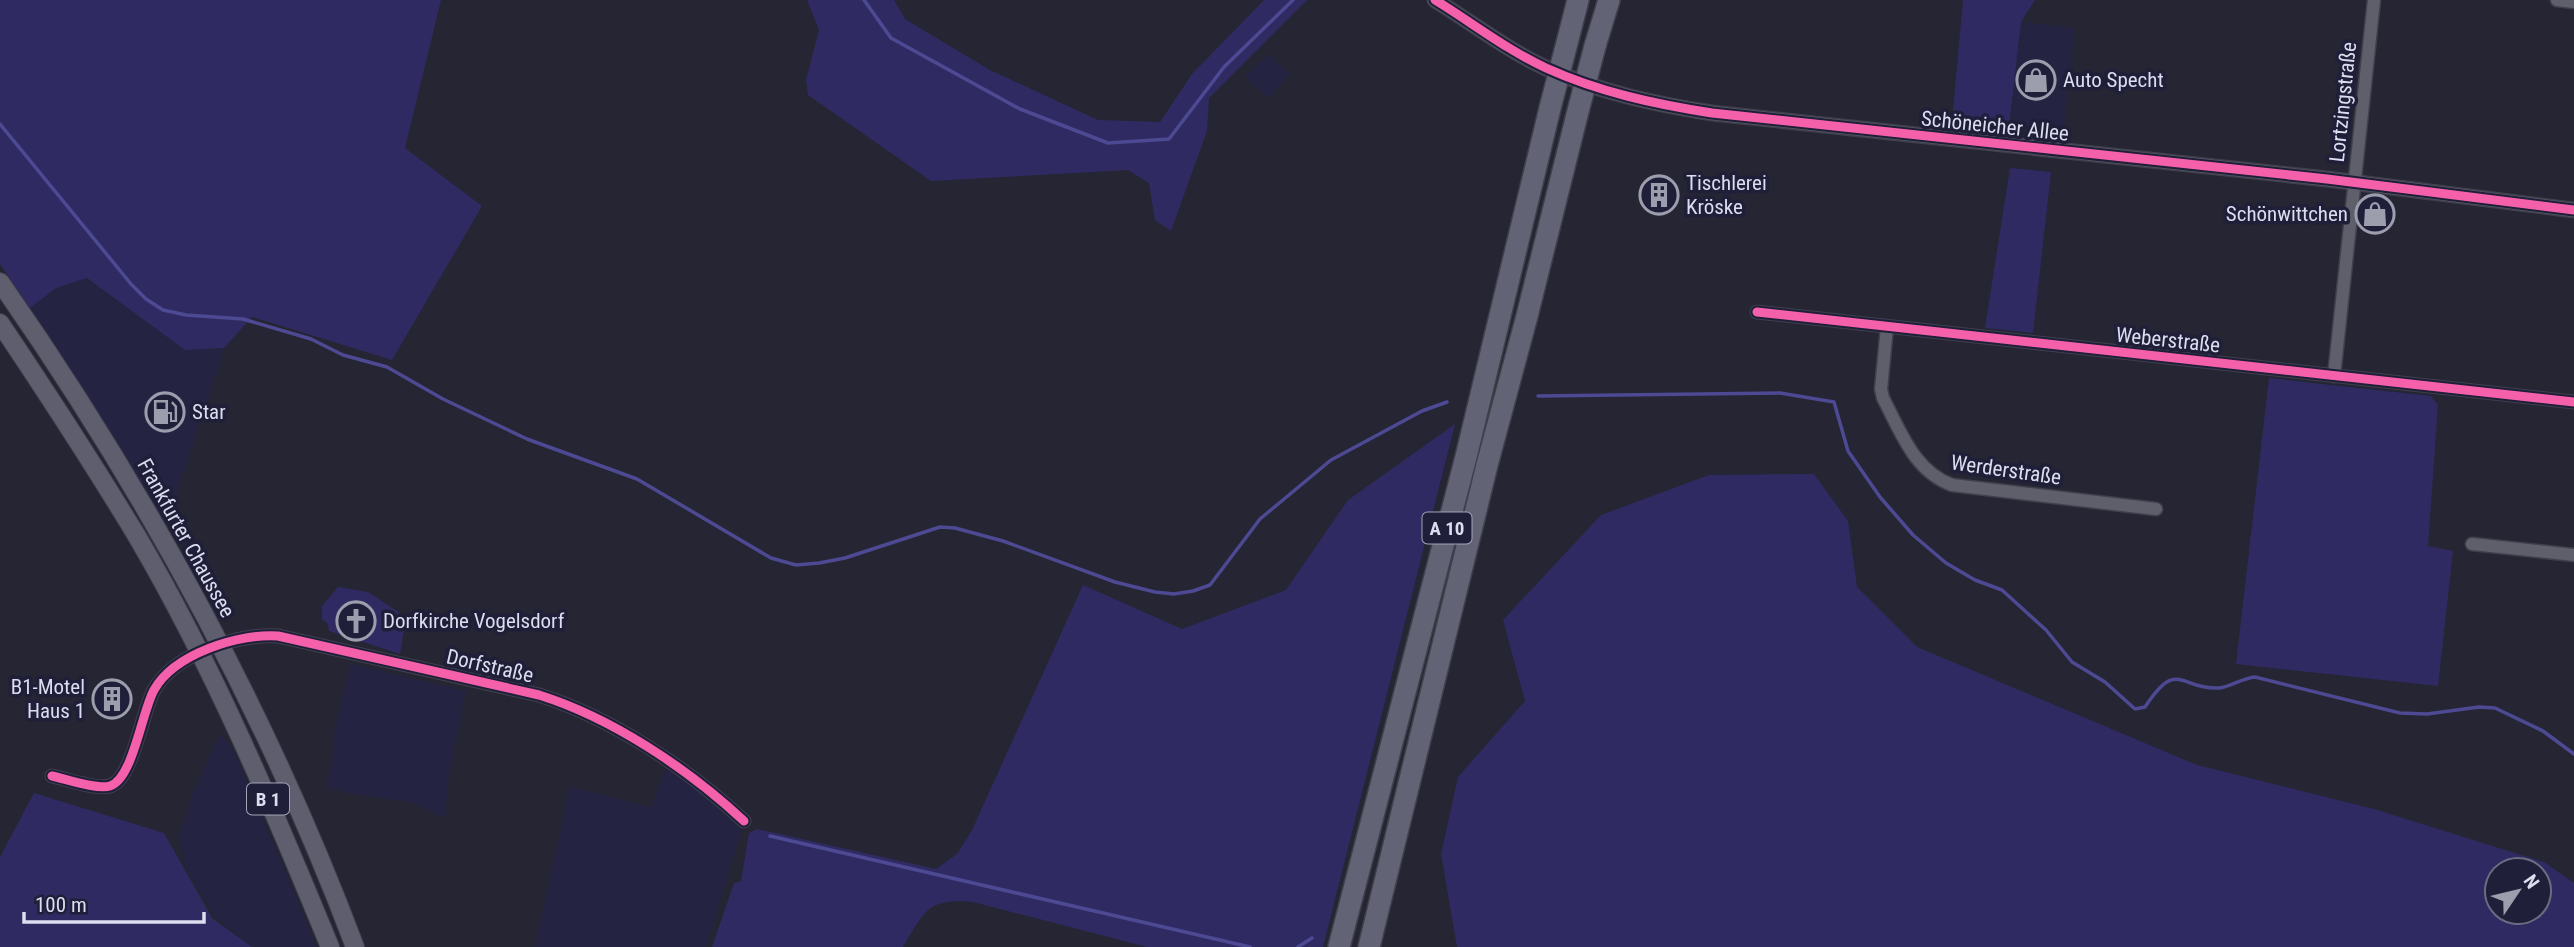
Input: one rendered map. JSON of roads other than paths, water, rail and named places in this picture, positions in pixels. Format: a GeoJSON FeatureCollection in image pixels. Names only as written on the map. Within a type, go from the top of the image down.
{"type":"FeatureCollection","features":[{"type":"Feature","properties":{"kind":"highway","name":"A 10"},"geometry":{"type":"LineString","coordinates":[[1339,947],[1466,457],[1578,0]]}},
{"type":"Feature","properties":{"kind":"highway","name":"A 10"},"geometry":{"type":"LineString","coordinates":[[1369,947],[1577,115],[1609,0]]}},
{"type":"Feature","properties":{"kind":"main road","name":"Frankfurter Chaussee"},"geometry":{"type":"LineString","coordinates":[[0,282],[71,387],[148,512],[220,645],[302,818],[355,947]]}},
{"type":"Feature","properties":{"kind":"main road","name":"Frankfurter Chaussee"},"geometry":{"type":"LineString","coordinates":[[0,323],[59,411],[138,539],[198,653],[280,824],[330,947]]}},
{"type":"Feature","properties":{"kind":"street","name":"Schöneicher Allee"},"geometry":{"type":"LineString","coordinates":[[1435,0],[1544,67],[1598,88],[1666,106],[2574,210]]}},
{"type":"Feature","properties":{"kind":"street","name":"Lortzingstraße"},"geometry":{"type":"LineString","coordinates":[[2334,376],[2374,0]]}},
{"type":"Feature","properties":{"kind":"street"},"geometry":{"type":"LineString","coordinates":[[2557,0],[2574,2]]}},
{"type":"Feature","properties":{"kind":"street","name":"Weberstraße"},"geometry":{"type":"LineString","coordinates":[[1758,312],[2574,402]]}},
{"type":"Feature","properties":{"kind":"street","name":"Werderstraße"},"geometry":{"type":"LineString","coordinates":[[1887,327],[1881,389],[1883,398],[1916,459],[1938,480],[1952,485],[2156,509]]}},
{"type":"Feature","properties":{"kind":"street"},"geometry":{"type":"LineString","coordinates":[[2472,544],[2574,555]]}},
{"type":"Feature","properties":{"kind":"street","name":"Dorfstraße"},"geometry":{"type":"LineString","coordinates":[[198,653],[261,635],[278,636],[561,702],[636,740],[721,800],[744,821]]}},
{"type":"Feature","properties":{"kind":"street"},"geometry":{"type":"LineString","coordinates":[[52,776],[102,787],[119,781],[128,764],[155,688],[166,672],[198,653]]}},
{"type":"Feature","properties":{"kind":"waterway"},"geometry":{"type":"LineString","coordinates":[[864,0],[891,38],[1020,109],[1108,143],[1169,139],[1224,67],[1293,0]]}},
{"type":"Feature","properties":{"kind":"waterway"},"geometry":{"type":"LineString","coordinates":[[0,124],[131,284],[146,299],[163,310],[186,315],[243,319],[311,339],[343,355],[387,367],[443,399],[527,439],[637,479],[771,558],[796,565],[845,558],[940,527],[955,528],[1003,541],[1115,582],[1155,592],[1174,594],[1193,591],[1210,585],[1260,519],[1331,460],[1422,411],[1447,402]]}},
{"type":"Feature","properties":{"kind":"waterway"},"geometry":{"type":"LineString","coordinates":[[1538,396],[1780,393],[1834,402],[1848,451],[1880,497],[1913,535],[1946,563],[1975,580],[2002,590],[2046,630],[2072,662],[2105,682],[2135,709],[2145,707],[2165,683],[2173,680],[2219,688],[2255,677],[2400,713],[2427,714],[2479,707],[2495,708],[2543,731],[2574,754]]}},
{"type":"Feature","properties":{"kind":"waterway"},"geometry":{"type":"LineString","coordinates":[[770,836],[1250,947]]}},
{"type":"Feature","properties":{"kind":"waterway"},"geometry":{"type":"LineString","coordinates":[[1298,947],[1312,938]]}},
{"type":"Feature","properties":{"kind":"place","name":"Auto Specht"},"geometry":{"type":"Point","coordinates":[2036,80]}},
{"type":"Feature","properties":{"kind":"place","name":"Tischlerei Kröske"},"geometry":{"type":"Point","coordinates":[1659,195]}},
{"type":"Feature","properties":{"kind":"place","name":"Schönwittchen"},"geometry":{"type":"Point","coordinates":[2375,214]}},
{"type":"Feature","properties":{"kind":"place","name":"Star"},"geometry":{"type":"Point","coordinates":[165,412]}},
{"type":"Feature","properties":{"kind":"place","name":"Dorfkirche Vogelsdorf"},"geometry":{"type":"Point","coordinates":[356,621]}},
{"type":"Feature","properties":{"kind":"place","name":"B1-Motel Haus 1"},"geometry":{"type":"Point","coordinates":[112,699]}}]}
